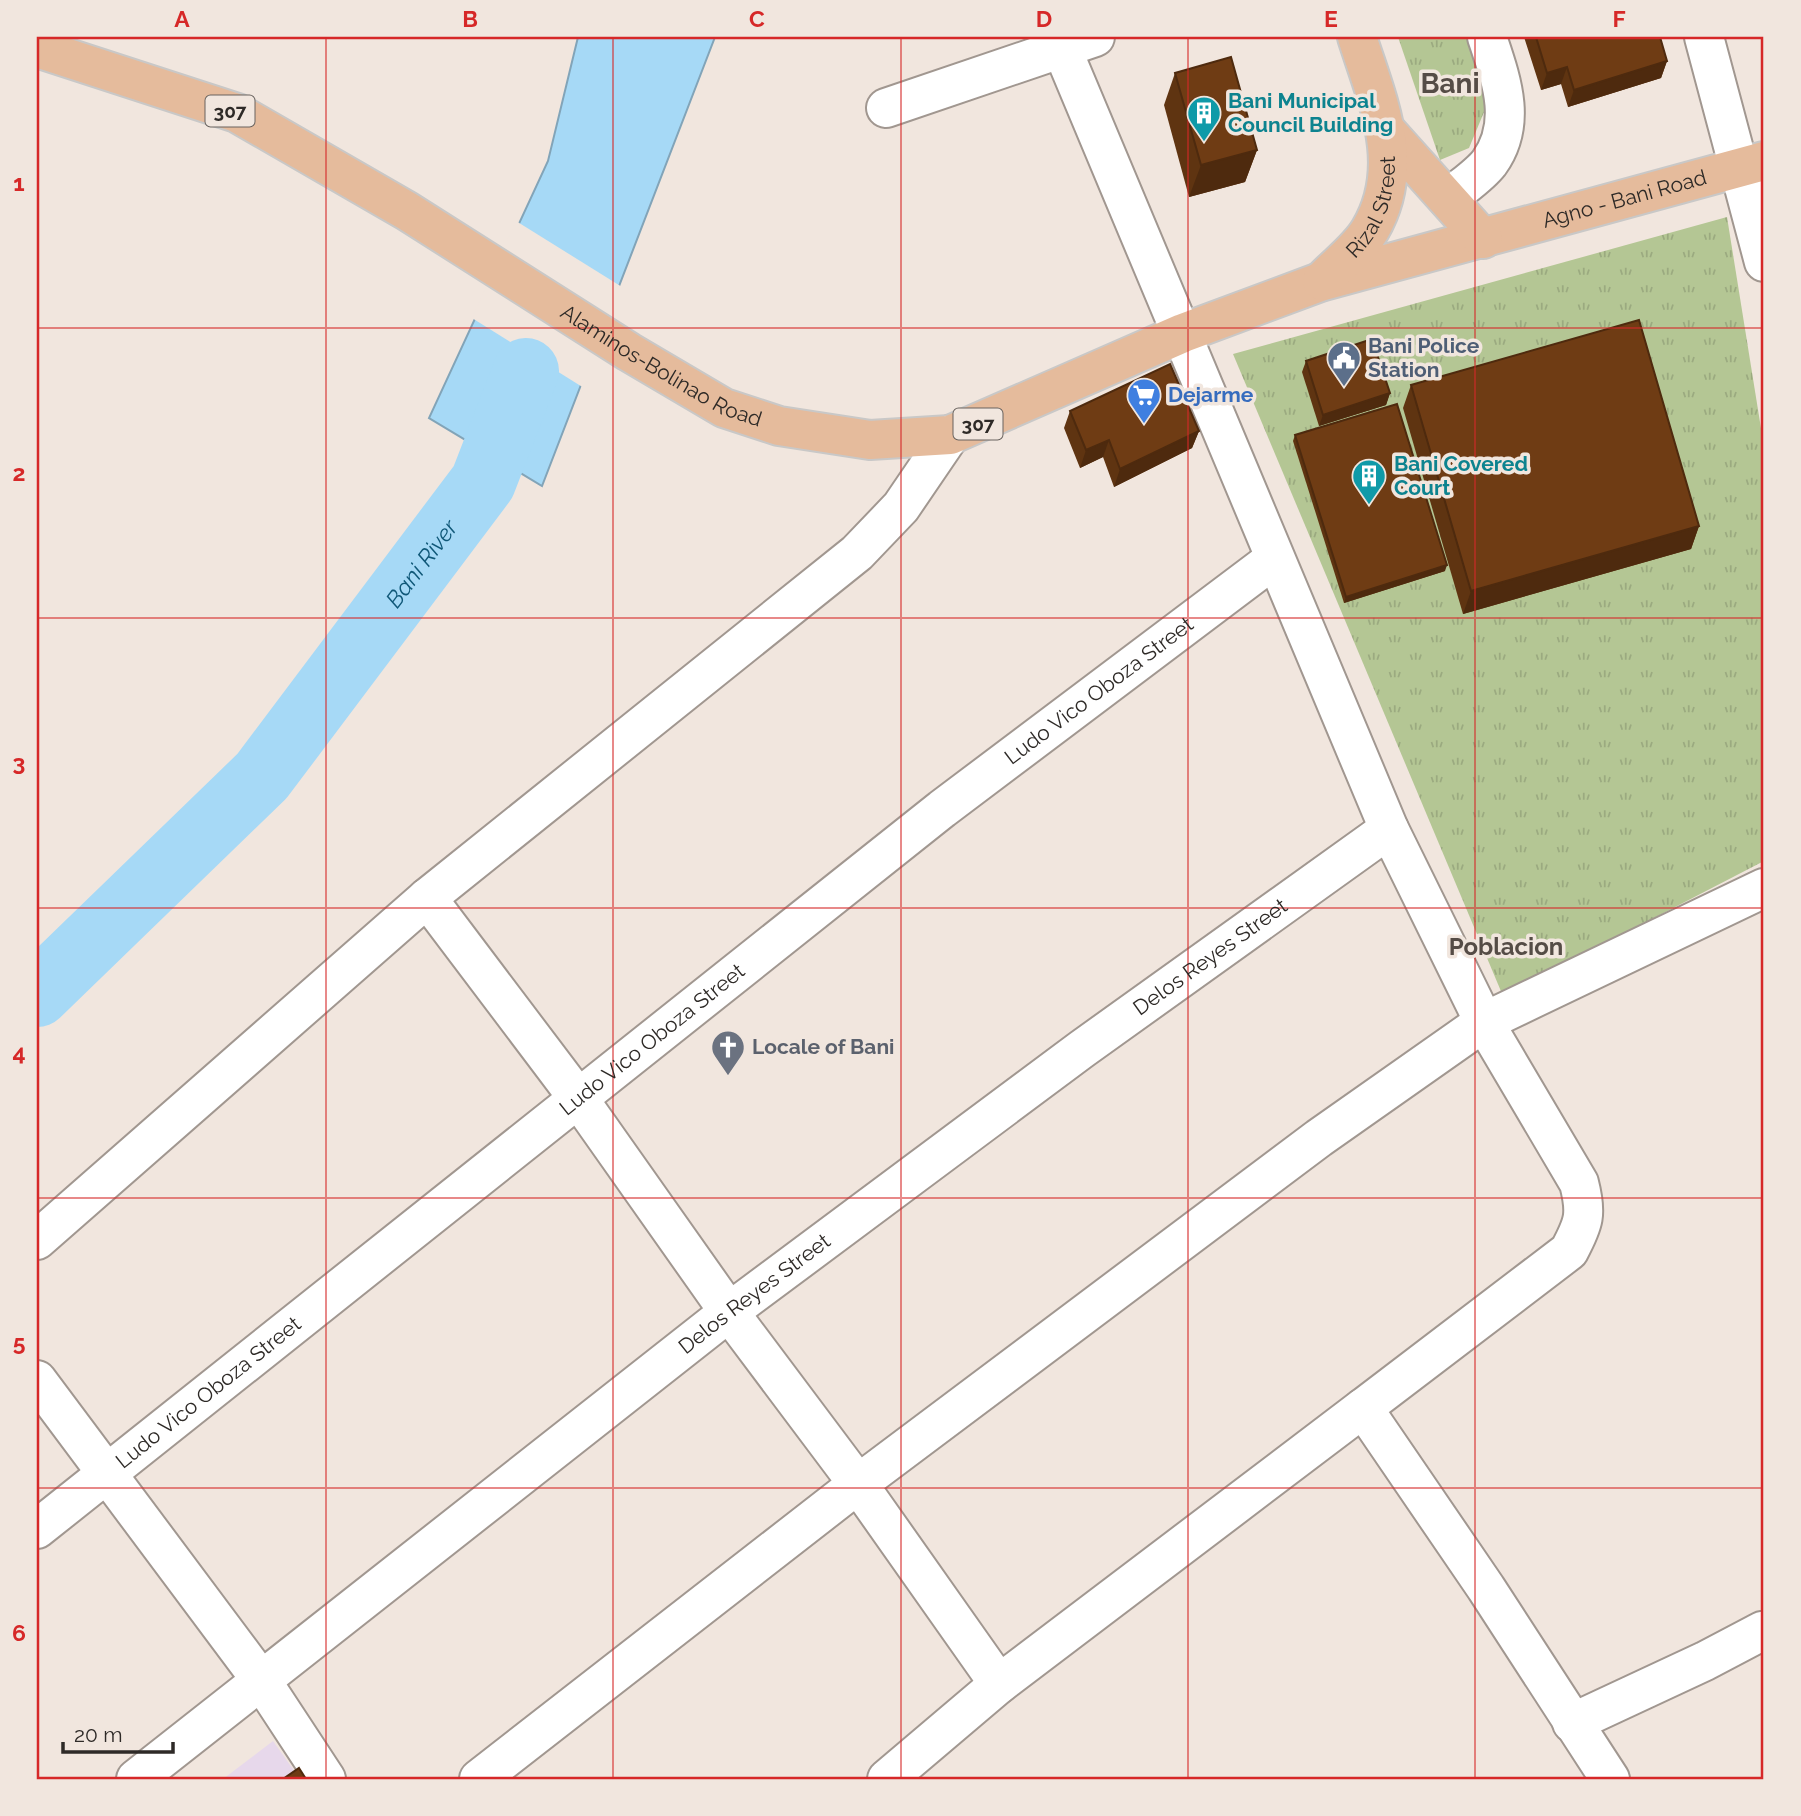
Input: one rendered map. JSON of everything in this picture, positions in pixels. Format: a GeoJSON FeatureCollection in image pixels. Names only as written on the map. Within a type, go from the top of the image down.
{"type":"FeatureCollection","features":[{"type":"Feature","properties":{"kind":"main road","name":"Rizal Street"},"geometry":{"type":"LineString","coordinates":[[1320,282],[1370,232],[1387,190],[1388,133],[1357,37]]}},
{"type":"Feature","properties":{"kind":"main road","name":"Alaminos-Bolinao Road"},"geometry":{"type":"LineString","coordinates":[[37,48],[237,113],[407,211],[629,352],[724,408],[779,426],[870,440],[950,435],[1183,334],[1320,282]]}},
{"type":"Feature","properties":{"kind":"main road"},"geometry":{"type":"LineString","coordinates":[[1388,133],[1483,239]]}},
{"type":"Feature","properties":{"kind":"main road","name":"Agno - Bani Road"},"geometry":{"type":"LineString","coordinates":[[1320,282],[1752,165]]}},
{"type":"Feature","properties":{"kind":"street"},"geometry":{"type":"LineString","coordinates":[[1448,199],[1488,164],[1502,136],[1506,116],[1501,80],[1487,37]]}},
{"type":"Feature","properties":{"kind":"street"},"geometry":{"type":"LineString","coordinates":[[1704,37],[1752,165],[1764,262]]}},
{"type":"Feature","properties":{"kind":"street"},"geometry":{"type":"LineString","coordinates":[[886,108],[1071,40],[1183,334],[1273,559],[1389,829],[1484,1023],[1579,1183],[1586,1209],[1580,1230],[1569,1251],[999,1684],[887,1779]]}},
{"type":"Feature","properties":{"kind":"street"},"geometry":{"type":"LineString","coordinates":[[37,1240],[427,898],[857,552],[901,506],[950,435]]}},
{"type":"Feature","properties":{"kind":"street","name":"Ludo Vico Oboza Street"},"geometry":{"type":"LineString","coordinates":[[37,1529],[105,1472],[942,809],[1273,559]]}},
{"type":"Feature","properties":{"kind":"street","name":"Delos Reyes Street"},"geometry":{"type":"LineString","coordinates":[[136,1779],[729,1312],[1082,1049],[1389,829]]}},
{"type":"Feature","properties":{"kind":"street"},"geometry":{"type":"LineString","coordinates":[[479,1779],[858,1484],[1319,1138],[1484,1023],[1764,888]]}},
{"type":"Feature","properties":{"kind":"street"},"geometry":{"type":"LineString","coordinates":[[427,898],[578,1098],[729,1312],[858,1484],[999,1684]]}},
{"type":"Feature","properties":{"kind":"street"},"geometry":{"type":"LineString","coordinates":[[37,1380],[261,1680],[326,1779]]}},
{"type":"Feature","properties":{"kind":"street"},"geometry":{"type":"LineString","coordinates":[[1363,1408],[1486,1588],[1610,1779]]}},
{"type":"Feature","properties":{"kind":"street"},"geometry":{"type":"LineString","coordinates":[[1572,1723],[1705,1661],[1762,1631]]}},
{"type":"Feature","properties":{"kind":"shaded area"},"geometry":{"type":"Polygon","coordinates":[[[273,1741],[300,1779],[223,1779],[273,1741]]]}},
{"type":"Feature","properties":{"kind":"green space"},"geometry":{"type":"Polygon","coordinates":[[[1398,37],[1472,37],[1492,93],[1469,148],[1440,160],[1398,37]]]}},
{"type":"Feature","properties":{"kind":"green space"},"geometry":{"type":"Polygon","coordinates":[[[1727,217],[1764,447],[1764,861],[1503,996],[1233,354],[1727,217]]]}},
{"type":"Feature","properties":{"kind":"water"},"geometry":{"type":"Polygon","coordinates":[[[578,37],[715,37],[542,486],[429,418],[548,161],[578,37]]]}},
{"type":"Feature","properties":{"kind":"pier"},"geometry":{"type":"Polygon","coordinates":[[[516,221],[622,287],[584,388],[472,318],[516,221]]]}},
{"type":"Feature","properties":{"kind":"building"},"geometry":{"type":"Polygon","coordinates":[[[1536,37],[1660,37],[1667,61],[1574,90],[1567,67],[1547,73],[1536,37]]]}},
{"type":"Feature","properties":{"kind":"building"},"geometry":{"type":"Polygon","coordinates":[[[1231,57],[1257,150],[1201,165],[1175,73],[1231,57]]]}},
{"type":"Feature","properties":{"kind":"building"},"geometry":{"type":"Polygon","coordinates":[[[1639,320],[1699,526],[1471,591],[1411,385],[1639,320]]]}},
{"type":"Feature","properties":{"kind":"building","name":"Bani Police Station"},"geometry":{"type":"Polygon","coordinates":[[[1372,339],[1390,393],[1323,415],[1306,361],[1372,339]]]}},
{"type":"Feature","properties":{"kind":"building"},"geometry":{"type":"Polygon","coordinates":[[[1170,364],[1199,431],[1120,469],[1109,440],[1086,450],[1070,411],[1170,364]]]}},
{"type":"Feature","properties":{"kind":"building","name":"Bani Covered Court"},"geometry":{"type":"Polygon","coordinates":[[[1397,404],[1447,565],[1346,597],[1295,435],[1397,404]]]}},
{"type":"Feature","properties":{"kind":"building"},"geometry":{"type":"Polygon","coordinates":[[[299,1768],[306,1779],[283,1779],[299,1768]]]}},
{"type":"Feature","properties":{"kind":"waterway","name":"Bani River"},"geometry":{"type":"LineString","coordinates":[[37,994],[262,776],[483,482],[526,371]]}},
{"type":"Feature","properties":{"kind":"place","name":"Bani Municipal Council Building"},"geometry":{"type":"Point","coordinates":[1204,143]}},
{"type":"Feature","properties":{"kind":"place","name":"Bani Police Station"},"geometry":{"type":"Point","coordinates":[1344,388]}},
{"type":"Feature","properties":{"kind":"place","name":"Dejarme"},"geometry":{"type":"Point","coordinates":[1144,425]}},
{"type":"Feature","properties":{"kind":"place","name":"Bani Covered Court"},"geometry":{"type":"Point","coordinates":[1369,506]}},
{"type":"Feature","properties":{"kind":"place","name":"Locale of Bani"},"geometry":{"type":"Point","coordinates":[728,1077]}},
{"type":"Feature","properties":{"kind":"district","name":"Bani"},"geometry":{"type":"Point","coordinates":[1450,83]}},
{"type":"Feature","properties":{"kind":"district","name":"Poblacion"},"geometry":{"type":"Point","coordinates":[1506,947]}}]}
